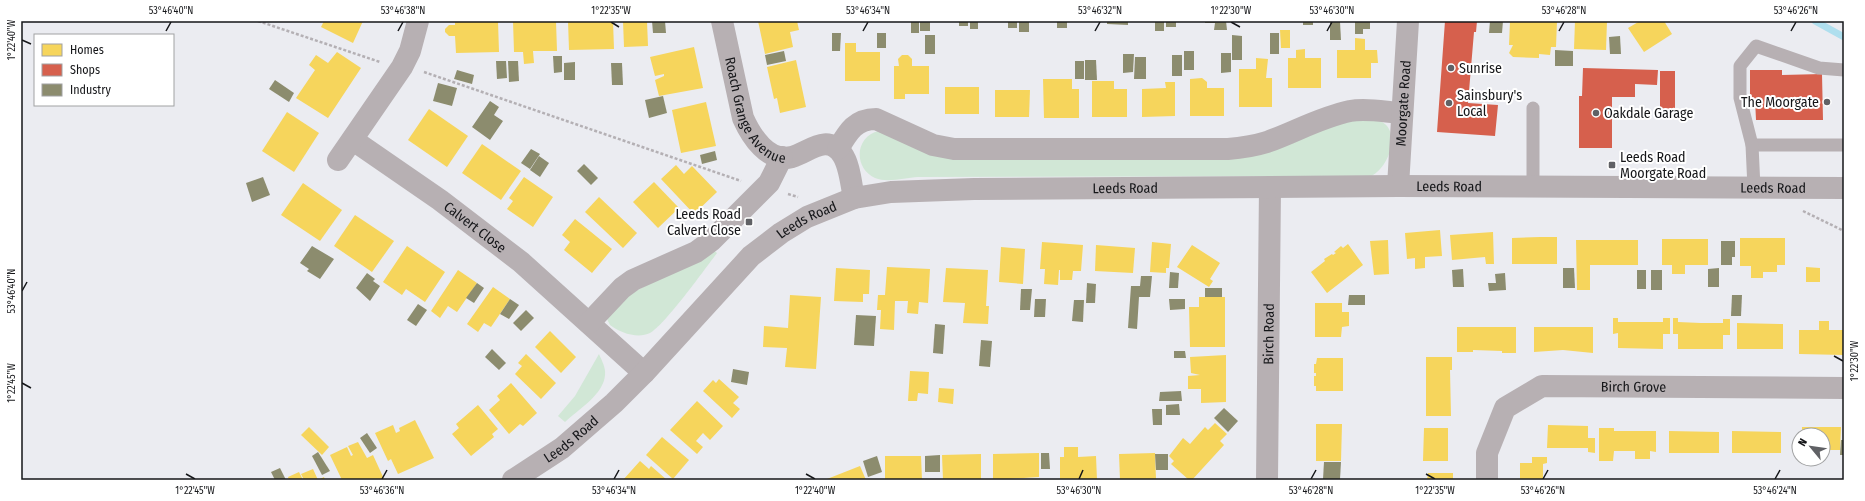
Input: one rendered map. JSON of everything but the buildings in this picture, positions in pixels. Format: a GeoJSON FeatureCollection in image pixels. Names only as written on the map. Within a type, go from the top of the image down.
{"type":"FeatureCollection","features":[{"type":"Feature","properties":{"kind":"street"},"geometry":{"type":"LineString","coordinates":[[338,160],[402,67],[410,51],[418,21]]}},
{"type":"Feature","properties":{"kind":"street","name":"Roach Grange Avenue"},"geometry":{"type":"LineString","coordinates":[[722,21],[743,118],[749,130],[766,151],[782,157],[790,157],[818,145],[832,146],[838,149]]}},
{"type":"Feature","properties":{"kind":"street","name":"Moorgate Road"},"geometry":{"type":"LineString","coordinates":[[1398,186],[1408,21]]}},
{"type":"Feature","properties":{"kind":"street"},"geometry":{"type":"LineString","coordinates":[[844,201],[845,161],[838,149],[852,127],[867,119],[876,119],[933,144],[954,149],[1228,149],[1247,147],[1266,142],[1351,111],[1369,110],[1402,113]]}},
{"type":"Feature","properties":{"kind":"street","name":"Calvert Close"},"geometry":{"type":"LineString","coordinates":[[353,140],[440,200],[521,262],[644,373]]}},
{"type":"Feature","properties":{"kind":"street"},"geometry":{"type":"LineString","coordinates":[[589,323],[611,297],[633,280],[696,252],[763,189],[773,177],[782,157]]}},
{"type":"Feature","properties":{"kind":"street","name":"Leeds Road"},"geometry":{"type":"LineString","coordinates":[[513,480],[562,448],[614,403],[644,373],[751,256],[800,221],[844,201],[891,192],[974,189],[1398,186],[1798,189],[1844,188]]}},
{"type":"Feature","properties":{"kind":"street","name":"Birch Road"},"geometry":{"type":"LineString","coordinates":[[1267,480],[1270,187]]}},
{"type":"Feature","properties":{"kind":"street","name":"Birch Grove"},"geometry":{"type":"LineString","coordinates":[[1487,480],[1487,452],[1505,408],[1542,386],[1844,388]]}},
{"type":"Feature","properties":{"kind":"lane"},"geometry":{"type":"LineString","coordinates":[[1754,188],[1752,145],[1740,98],[1740,66],[1756,46],[1819,68],[1844,70]]}},
{"type":"Feature","properties":{"kind":"lane"},"geometry":{"type":"LineString","coordinates":[[1533,108],[1533,187]]}},
{"type":"Feature","properties":{"kind":"lane"},"geometry":{"type":"LineString","coordinates":[[1752,145],[1844,144]]}},
{"type":"Feature","properties":{"kind":"path"},"geometry":{"type":"LineString","coordinates":[[258,21],[386,64],[418,70],[763,189],[844,201]]}},
{"type":"Feature","properties":{"kind":"path"},"geometry":{"type":"LineString","coordinates":[[1798,189],[1798,208],[1844,231]]}},
{"type":"Feature","properties":{"kind":"green space"},"geometry":{"type":"Polygon","coordinates":[[[1358,119],[1380,121],[1387,126],[1392,140],[1388,157],[1377,172],[1371,176],[918,177],[885,180],[875,178],[868,173],[860,160],[861,145],[871,134],[879,131],[923,148],[1224,160],[1339,123],[1358,119]]]}},
{"type":"Feature","properties":{"kind":"green space"},"geometry":{"type":"Polygon","coordinates":[[[713,250],[717,253],[665,320],[650,333],[645,335],[629,334],[610,325],[607,319],[621,299],[713,250]]]}},
{"type":"Feature","properties":{"kind":"green space"},"geometry":{"type":"Polygon","coordinates":[[[599,354],[604,364],[604,382],[590,401],[565,422],[558,416],[575,396],[599,354]]]}},
{"type":"Feature","properties":{"kind":"waterway"},"geometry":{"type":"LineString","coordinates":[[1815,21],[1844,37]]}},
{"type":"Feature","properties":{"kind":"place","name":"Sunrise"},"geometry":{"type":"Point","coordinates":[1451,68]}},
{"type":"Feature","properties":{"kind":"place","name":"The Moorgate"},"geometry":{"type":"Point","coordinates":[1827,102]}},
{"type":"Feature","properties":{"kind":"place","name":"Sainsbury's Local"},"geometry":{"type":"Point","coordinates":[1449,103]}},
{"type":"Feature","properties":{"kind":"place","name":"Oakdale Garage"},"geometry":{"type":"Point","coordinates":[1596,113]}},
{"type":"Feature","properties":{"kind":"place","name":"Leeds Road Moorgate Road"},"geometry":{"type":"Point","coordinates":[1612,165]}},
{"type":"Feature","properties":{"kind":"place","name":"Leeds Road Calvert Close"},"geometry":{"type":"Point","coordinates":[749,222]}}]}
